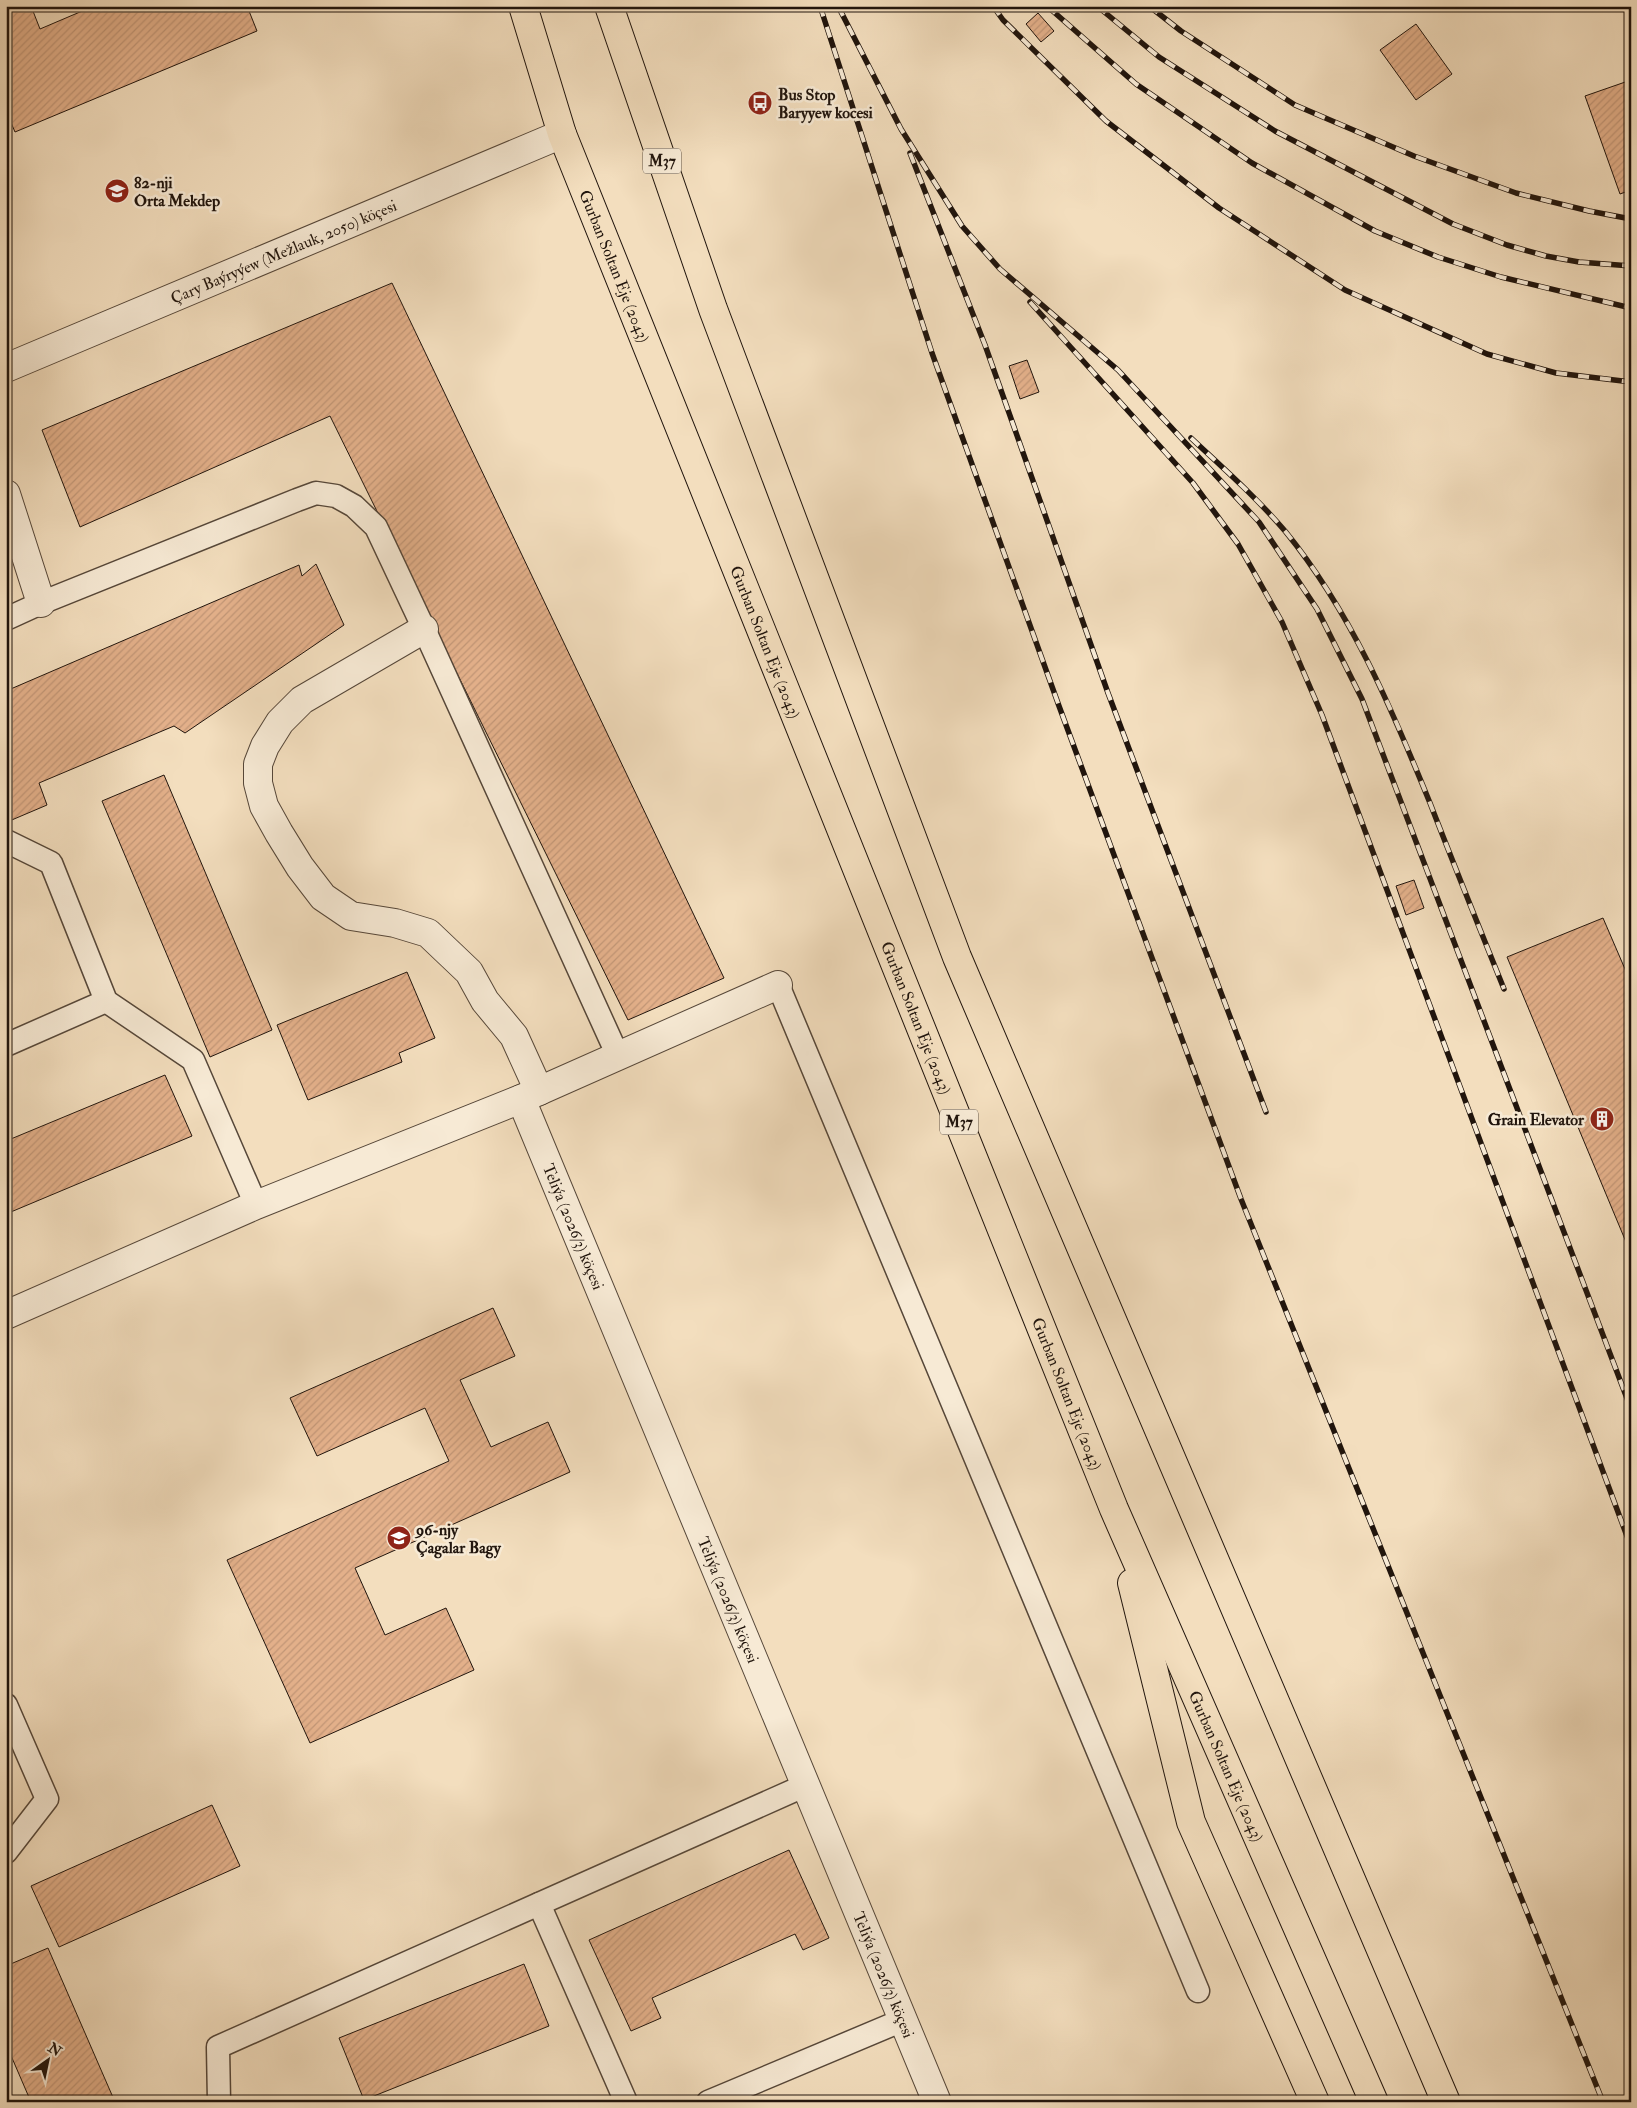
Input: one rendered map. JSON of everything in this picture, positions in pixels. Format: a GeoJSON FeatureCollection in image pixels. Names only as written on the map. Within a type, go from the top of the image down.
{"type":"FeatureCollection","features":[{"type":"Feature","properties":{"kind":"highway","name":"Gurban Soltan Eje (2043)"},"geometry":{"type":"LineString","coordinates":[[523,6],[562,134],[1114,1509],[1374,2102]]}},
{"type":"Feature","properties":{"kind":"highway","name":"M37"},"geometry":{"type":"LineString","coordinates":[[609,6],[713,309],[957,957],[1446,2102]]}},
{"type":"Feature","properties":{"kind":"highway"},"geometry":{"type":"LineString","coordinates":[[1114,1509],[1191,1822],[1315,2102]]}},
{"type":"Feature","properties":{"kind":"street","name":"Çary Baýryýew (Mežlauk, 2050) köçesi"},"geometry":{"type":"LineString","coordinates":[[6,368],[562,134]]}},
{"type":"Feature","properties":{"kind":"street"},"geometry":{"type":"LineString","coordinates":[[6,494],[41,603]]}},
{"type":"Feature","properties":{"kind":"street","name":"Teliýa (2026/3) köçesi"},"geometry":{"type":"LineString","coordinates":[[424,628],[302,700],[280,722],[265,746],[258,764],[258,783],[264,806],[300,867],[323,897],[352,916],[396,923],[428,933],[469,972],[484,1001],[514,1036],[530,1095],[806,1785],[937,2102]]}},
{"type":"Feature","properties":{"kind":"street"},"geometry":{"type":"LineString","coordinates":[[6,1316],[256,1205],[530,1095],[778,985]]}},
{"type":"Feature","properties":{"kind":"lane"},"geometry":{"type":"LineString","coordinates":[[6,619],[288,503],[316,494],[336,496],[354,506],[376,527],[424,628],[618,1056]]}},
{"type":"Feature","properties":{"kind":"lane"},"geometry":{"type":"LineString","coordinates":[[6,841],[50,863],[106,1001],[193,1060],[256,1205]]}},
{"type":"Feature","properties":{"kind":"lane"},"geometry":{"type":"LineString","coordinates":[[778,985],[1198,1991]]}},
{"type":"Feature","properties":{"kind":"lane"},"geometry":{"type":"LineString","coordinates":[[6,1045],[106,1001]]}},
{"type":"Feature","properties":{"kind":"lane"},"geometry":{"type":"LineString","coordinates":[[6,1705],[47,1798],[6,1852]]}},
{"type":"Feature","properties":{"kind":"lane"},"geometry":{"type":"LineString","coordinates":[[219,2102],[218,2047],[806,1785]]}},
{"type":"Feature","properties":{"kind":"lane"},"geometry":{"type":"LineString","coordinates":[[539,1904],[626,2102]]}},
{"type":"Feature","properties":{"kind":"lane"},"geometry":{"type":"LineString","coordinates":[[708,2102],[904,2020]]}},
{"type":"Feature","properties":{"kind":"building"},"geometry":{"type":"Polygon","coordinates":[[[6,6],[31,6],[40,29],[94,6],[247,6],[257,31],[15,132],[6,111],[6,6]]]}},
{"type":"Feature","properties":{"kind":"building"},"geometry":{"type":"Polygon","coordinates":[[[1038,13],[1054,31],[1041,42],[1026,24],[1038,13]]]}},
{"type":"Feature","properties":{"kind":"building"},"geometry":{"type":"Polygon","coordinates":[[[1416,24],[1452,74],[1416,100],[1380,50],[1416,24]]]}},
{"type":"Feature","properties":{"kind":"building"},"geometry":{"type":"Polygon","coordinates":[[[1631,80],[1631,190],[1620,194],[1585,96],[1631,80]]]}},
{"type":"Feature","properties":{"kind":"building"},"geometry":{"type":"Polygon","coordinates":[[[392,283],[724,978],[628,1020],[330,416],[80,527],[42,430],[392,283]]]}},
{"type":"Feature","properties":{"kind":"building"},"geometry":{"type":"Polygon","coordinates":[[[1027,360],[1039,392],[1020,399],[1009,366],[1027,360]]]}},
{"type":"Feature","properties":{"kind":"building"},"geometry":{"type":"Polygon","coordinates":[[[316,564],[344,625],[185,733],[174,726],[39,783],[47,805],[7,822],[6,691],[299,565],[302,576],[316,564]]]}},
{"type":"Feature","properties":{"kind":"building"},"geometry":{"type":"Polygon","coordinates":[[[164,775],[272,1030],[210,1057],[102,801],[164,775]]]}},
{"type":"Feature","properties":{"kind":"building"},"geometry":{"type":"Polygon","coordinates":[[[1414,880],[1424,908],[1406,915],[1396,886],[1414,880]]]}},
{"type":"Feature","properties":{"kind":"building","name":"Grain Elevator"},"geometry":{"type":"Polygon","coordinates":[[[1603,918],[1631,983],[1631,1254],[1507,957],[1603,918]]]}},
{"type":"Feature","properties":{"kind":"building"},"geometry":{"type":"Polygon","coordinates":[[[407,972],[435,1038],[399,1053],[402,1062],[308,1100],[277,1025],[407,972]]]}},
{"type":"Feature","properties":{"kind":"building"},"geometry":{"type":"Polygon","coordinates":[[[165,1075],[192,1136],[6,1214],[6,1141],[165,1075]]]}},
{"type":"Feature","properties":{"kind":"building"},"geometry":{"type":"Polygon","coordinates":[[[493,1308],[515,1356],[460,1380],[491,1447],[548,1422],[570,1472],[355,1568],[385,1635],[446,1608],[474,1670],[310,1743],[227,1560],[449,1461],[425,1408],[317,1456],[290,1398],[493,1308]]]}},
{"type":"Feature","properties":{"kind":"building"},"geometry":{"type":"Polygon","coordinates":[[[212,1805],[240,1866],[59,1947],[31,1886],[212,1805]]]}},
{"type":"Feature","properties":{"kind":"building"},"geometry":{"type":"Polygon","coordinates":[[[789,1850],[829,1938],[803,1950],[795,1934],[652,1998],[661,2018],[631,2031],[589,1940],[789,1850]]]}},
{"type":"Feature","properties":{"kind":"building"},"geometry":{"type":"Polygon","coordinates":[[[48,1948],[115,2102],[31,2102],[6,2044],[6,1966],[48,1948]]]}},
{"type":"Feature","properties":{"kind":"building"},"geometry":{"type":"Polygon","coordinates":[[[524,1964],[549,2026],[364,2100],[339,2038],[524,1964]]]}},
{"type":"Feature","properties":{"kind":"railway"},"geometry":{"type":"LineString","coordinates":[[820,6],[932,353],[1059,706],[1241,1199],[1603,2102]]}},
{"type":"Feature","properties":{"kind":"railway"},"geometry":{"type":"LineString","coordinates":[[838,6],[901,129],[962,226],[1000,269],[1118,370],[1259,522],[1317,609],[1362,699],[1631,1409]]}},
{"type":"Feature","properties":{"kind":"railway"},"geometry":{"type":"LineString","coordinates":[[993,6],[1003,20],[1106,121],[1219,208],[1345,290],[1487,354],[1556,373],[1631,382]]}},
{"type":"Feature","properties":{"kind":"railway"},"geometry":{"type":"LineString","coordinates":[[1047,6],[1136,84],[1252,163],[1375,231],[1438,257],[1501,277],[1631,308]]}},
{"type":"Feature","properties":{"kind":"railway"},"geometry":{"type":"LineString","coordinates":[[1097,6],[1159,57],[1275,131],[1453,224],[1507,245],[1546,256],[1579,262],[1631,266]]}},
{"type":"Feature","properties":{"kind":"railway"},"geometry":{"type":"LineString","coordinates":[[1149,6],[1181,31],[1295,105],[1414,156],[1516,193],[1631,219]]}},
{"type":"Feature","properties":{"kind":"railway"},"geometry":{"type":"LineString","coordinates":[[910,153],[985,345],[1108,693],[1266,1112]]}},
{"type":"Feature","properties":{"kind":"railway"},"geometry":{"type":"LineString","coordinates":[[1030,302],[1193,483],[1238,544],[1282,622],[1322,715],[1631,1547]]}},
{"type":"Feature","properties":{"kind":"railway"},"geometry":{"type":"LineString","coordinates":[[1191,438],[1251,495],[1285,531],[1309,562],[1350,627],[1400,731],[1504,989]]}},
{"type":"Feature","properties":{"kind":"place","name":"Bus Stop Baryyew kocesi"},"geometry":{"type":"Point","coordinates":[760,103]}},
{"type":"Feature","properties":{"kind":"place","name":"82-nji Orta Mekdep"},"geometry":{"type":"Point","coordinates":[117,191]}},
{"type":"Feature","properties":{"kind":"place","name":"Grain Elevator"},"geometry":{"type":"Point","coordinates":[1602,1119]}},
{"type":"Feature","properties":{"kind":"place","name":"96-njy Çagalar Bagy"},"geometry":{"type":"Point","coordinates":[399,1538]}}]}
